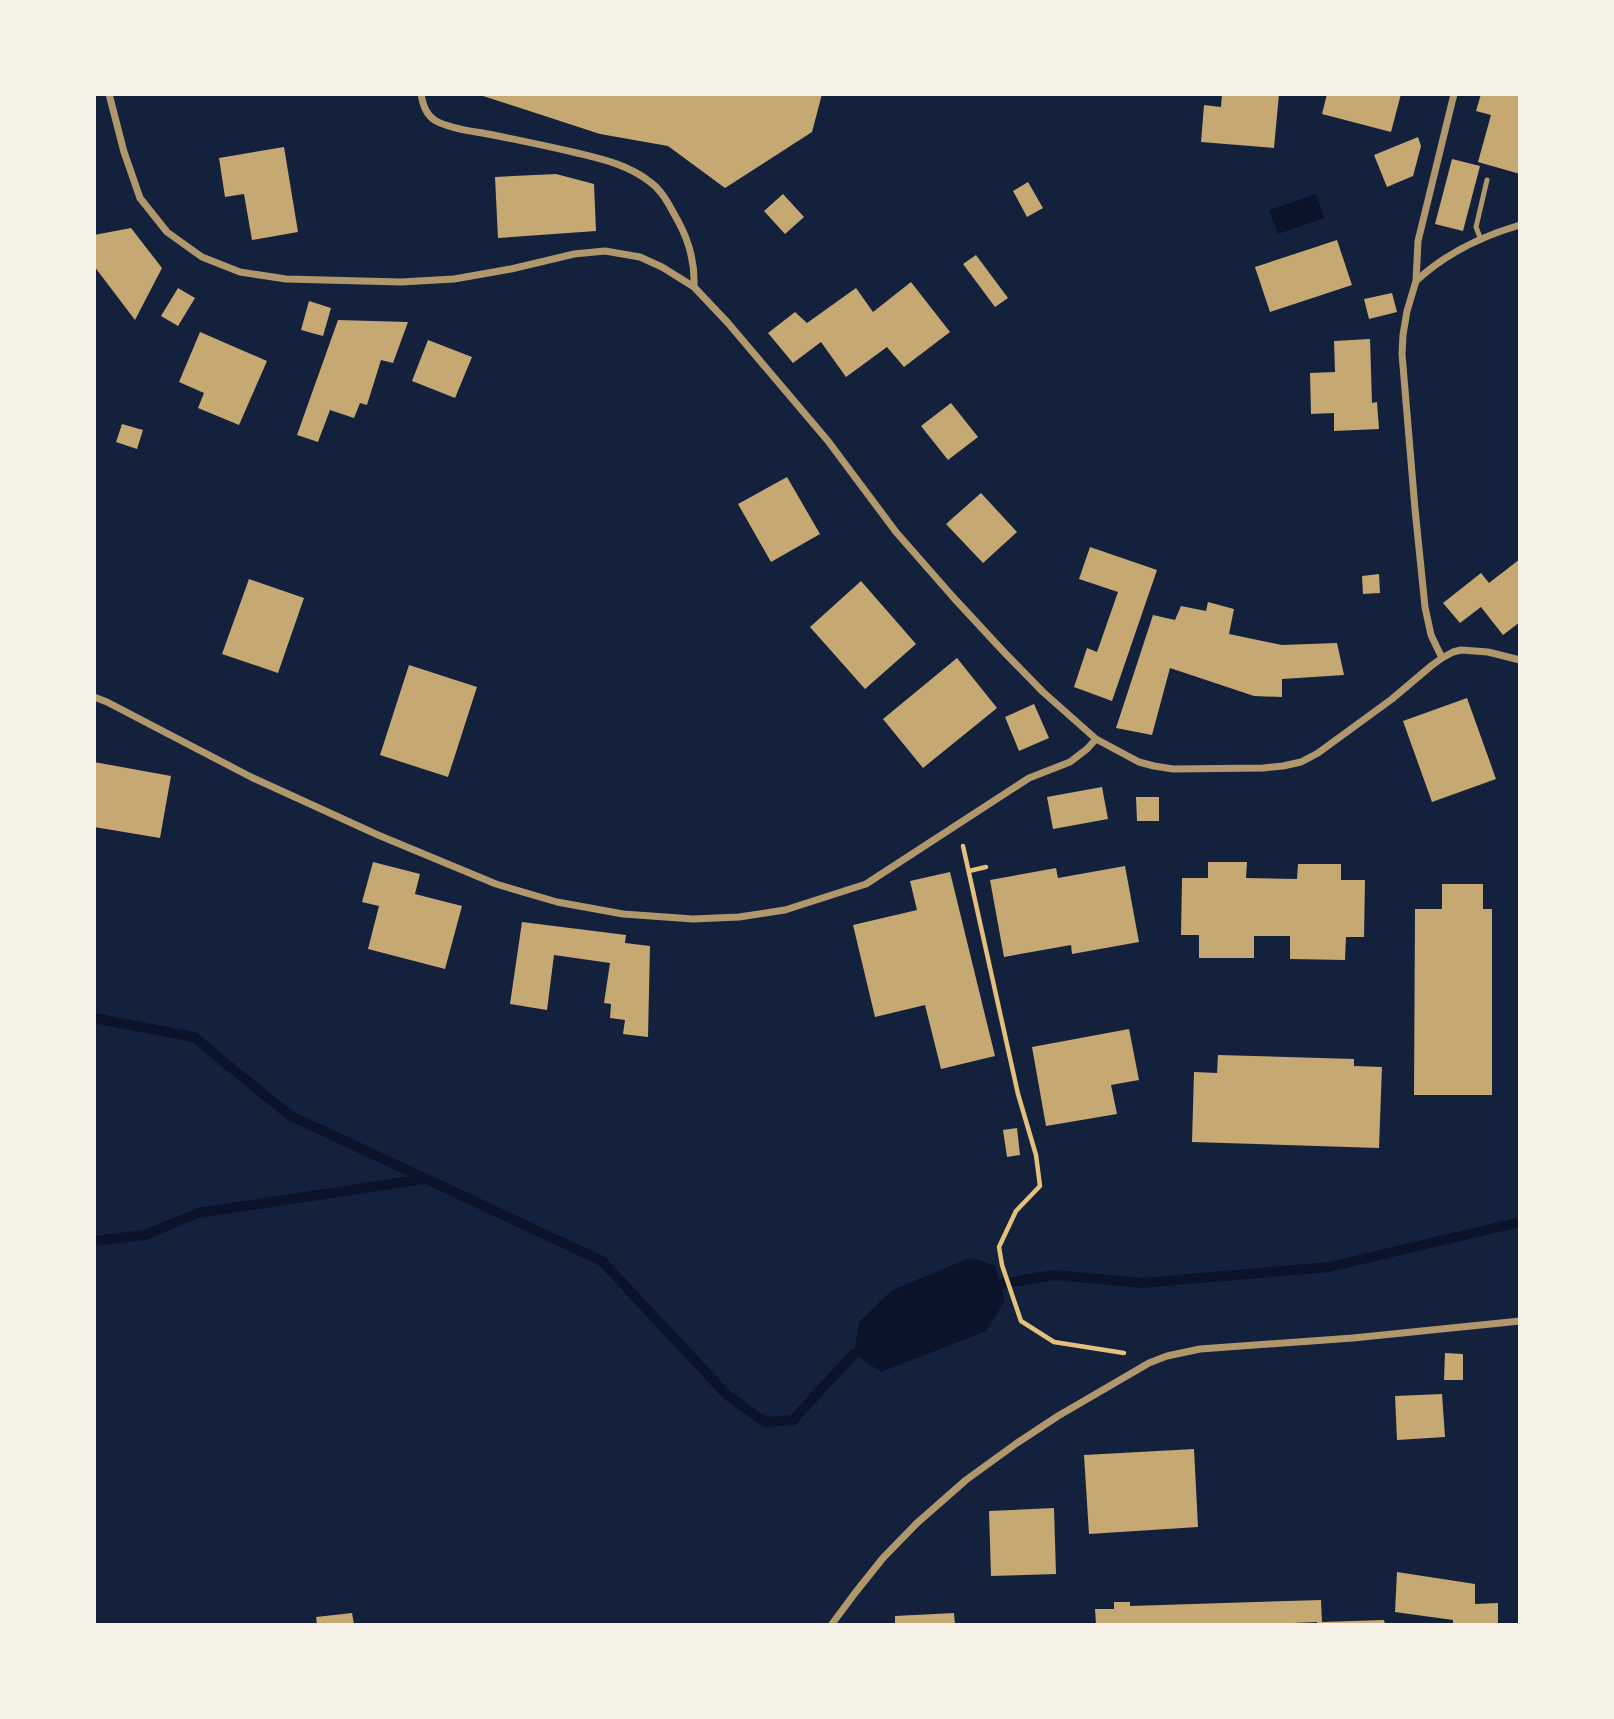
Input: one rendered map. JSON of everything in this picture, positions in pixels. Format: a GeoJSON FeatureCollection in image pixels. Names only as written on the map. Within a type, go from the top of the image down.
{"type":"FeatureCollection","features":[{"type":"Feature","properties":{"kind":"street"},"geometry":{"type":"LineString","coordinates":[[109,94],[124,152],[140,198],[167,232],[202,257],[240,272],[299,279],[401,282],[454,279],[573,254],[605,251],[640,257],[694,287],[737,333],[828,441],[896,532],[953,597],[1043,692],[1096,739],[1139,762],[1174,769],[1283,766],[1301,762],[1318,753],[1392,699],[1442,658],[1461,650],[1473,650],[1520,660]]}},
{"type":"Feature","properties":{"kind":"street"},"geometry":{"type":"LineString","coordinates":[[421,94],[422,105],[436,121],[617,163],[651,182],[666,200],[682,229],[691,254],[695,274],[694,287]]}},
{"type":"Feature","properties":{"kind":"street"},"geometry":{"type":"LineString","coordinates":[[1442,658],[1431,635],[1425,607],[1403,377],[1403,335],[1416,281],[1418,241],[1454,94]]}},
{"type":"Feature","properties":{"kind":"street"},"geometry":{"type":"LineString","coordinates":[[1416,281],[1449,255],[1520,225]]}},
{"type":"Feature","properties":{"kind":"street"},"geometry":{"type":"LineString","coordinates":[[94,697],[251,777],[378,835],[496,884],[557,902],[623,914],[693,919],[739,917],[785,910],[866,884],[1029,778],[1070,762],[1096,739]]}},
{"type":"Feature","properties":{"kind":"street"},"geometry":{"type":"LineString","coordinates":[[832,1625],[883,1558],[959,1486],[1058,1416],[1128,1375],[1167,1356],[1200,1349],[1353,1338],[1520,1321]]}},
{"type":"Feature","properties":{"kind":"lane"},"geometry":{"type":"LineString","coordinates":[[1481,240],[1476,227],[1487,180]]}},
{"type":"Feature","properties":{"kind":"path"},"geometry":{"type":"LineString","coordinates":[[957,825],[1018,1094],[1036,1155],[1040,1186],[1016,1211],[999,1247],[1002,1265],[1021,1321],[1055,1342],[1122,1353],[1167,1356]]}},
{"type":"Feature","properties":{"kind":"path"},"geometry":{"type":"LineString","coordinates":[[969,871],[986,867]]}},
{"type":"Feature","properties":{"kind":"water"},"geometry":{"type":"Polygon","coordinates":[[[1316,194],[1324,218],[1278,234],[1269,210],[1316,194]]]}},
{"type":"Feature","properties":{"kind":"water"},"geometry":{"type":"Polygon","coordinates":[[[970,1258],[995,1265],[1005,1301],[986,1331],[881,1372],[854,1354],[859,1322],[892,1290],[970,1258]]]}},
{"type":"Feature","properties":{"kind":"building"},"geometry":{"type":"Polygon","coordinates":[[[477,94],[822,94],[812,132],[725,188],[668,146],[600,134],[477,94]]]}},
{"type":"Feature","properties":{"kind":"building"},"geometry":{"type":"Polygon","coordinates":[[[1222,94],[1279,94],[1274,148],[1201,142],[1204,105],[1221,107],[1222,94]]]}},
{"type":"Feature","properties":{"kind":"building"},"geometry":{"type":"Polygon","coordinates":[[[1327,94],[1401,94],[1391,132],[1322,114],[1327,94]]]}},
{"type":"Feature","properties":{"kind":"building"},"geometry":{"type":"Polygon","coordinates":[[[1481,94],[1520,94],[1520,174],[1478,162],[1491,115],[1476,111],[1481,94]]]}},
{"type":"Feature","properties":{"kind":"building"},"geometry":{"type":"Polygon","coordinates":[[[1418,137],[1421,146],[1413,176],[1387,187],[1374,155],[1418,137]]]}},
{"type":"Feature","properties":{"kind":"building"},"geometry":{"type":"Polygon","coordinates":[[[284,147],[298,232],[252,240],[244,194],[225,197],[219,158],[284,147]]]}},
{"type":"Feature","properties":{"kind":"building"},"geometry":{"type":"Polygon","coordinates":[[[1452,159],[1480,166],[1463,231],[1435,224],[1452,159]]]}},
{"type":"Feature","properties":{"kind":"building"},"geometry":{"type":"Polygon","coordinates":[[[556,174],[594,184],[596,231],[498,238],[495,177],[556,174]]]}},
{"type":"Feature","properties":{"kind":"building"},"geometry":{"type":"Polygon","coordinates":[[[1028,182],[1043,208],[1027,217],[1013,191],[1028,182]]]}},
{"type":"Feature","properties":{"kind":"building"},"geometry":{"type":"Polygon","coordinates":[[[783,194],[804,217],[785,234],[764,211],[783,194]]]}},
{"type":"Feature","properties":{"kind":"building"},"geometry":{"type":"Polygon","coordinates":[[[131,228],[162,268],[135,320],[94,266],[94,235],[131,228]]]}},
{"type":"Feature","properties":{"kind":"building"},"geometry":{"type":"Polygon","coordinates":[[[1337,240],[1352,285],[1270,312],[1255,267],[1337,240]]]}},
{"type":"Feature","properties":{"kind":"building"},"geometry":{"type":"Polygon","coordinates":[[[976,255],[1008,298],[995,307],[963,264],[976,255]]]}},
{"type":"Feature","properties":{"kind":"building"},"geometry":{"type":"Polygon","coordinates":[[[911,282],[950,332],[904,367],[887,347],[846,377],[821,342],[793,363],[768,333],[795,312],[807,323],[856,288],[873,312],[911,282]]]}},
{"type":"Feature","properties":{"kind":"building"},"geometry":{"type":"Polygon","coordinates":[[[178,288],[195,298],[178,326],[161,316],[178,288]]]}},
{"type":"Feature","properties":{"kind":"building"},"geometry":{"type":"Polygon","coordinates":[[[1392,293],[1397,312],[1369,319],[1364,299],[1392,293]]]}},
{"type":"Feature","properties":{"kind":"building"},"geometry":{"type":"Polygon","coordinates":[[[309,301],[331,308],[323,336],[301,330],[309,301]]]}},
{"type":"Feature","properties":{"kind":"building"},"geometry":{"type":"Polygon","coordinates":[[[338,320],[408,322],[393,363],[381,360],[367,405],[360,403],[354,418],[330,410],[318,442],[297,435],[338,320]]]}},
{"type":"Feature","properties":{"kind":"building"},"geometry":{"type":"Polygon","coordinates":[[[200,332],[267,361],[239,425],[198,408],[204,393],[179,382],[200,332]]]}},
{"type":"Feature","properties":{"kind":"building"},"geometry":{"type":"Polygon","coordinates":[[[1370,339],[1372,403],[1377,402],[1379,429],[1334,431],[1334,413],[1311,414],[1310,373],[1335,372],[1334,341],[1370,339]]]}},
{"type":"Feature","properties":{"kind":"building"},"geometry":{"type":"Polygon","coordinates":[[[428,340],[472,357],[455,398],[412,381],[428,340]]]}},
{"type":"Feature","properties":{"kind":"building"},"geometry":{"type":"Polygon","coordinates":[[[951,403],[978,437],[948,460],[921,426],[951,403]]]}},
{"type":"Feature","properties":{"kind":"building"},"geometry":{"type":"Polygon","coordinates":[[[122,424],[143,430],[137,449],[116,442],[122,424]]]}},
{"type":"Feature","properties":{"kind":"building"},"geometry":{"type":"Polygon","coordinates":[[[787,477],[820,534],[771,562],[738,504],[787,477]]]}},
{"type":"Feature","properties":{"kind":"building"},"geometry":{"type":"Polygon","coordinates":[[[981,493],[1017,532],[983,563],[946,524],[981,493]]]}},
{"type":"Feature","properties":{"kind":"building"},"geometry":{"type":"Polygon","coordinates":[[[1090,547],[1157,570],[1112,701],[1074,687],[1087,648],[1097,652],[1118,592],[1079,579],[1090,547]]]}},
{"type":"Feature","properties":{"kind":"building"},"geometry":{"type":"Polygon","coordinates":[[[1520,559],[1520,622],[1503,635],[1481,607],[1460,623],[1443,603],[1481,573],[1489,583],[1520,559]]]}},
{"type":"Feature","properties":{"kind":"building"},"geometry":{"type":"Polygon","coordinates":[[[1379,574],[1380,593],[1363,594],[1362,576],[1379,574]]]}},
{"type":"Feature","properties":{"kind":"building"},"geometry":{"type":"Polygon","coordinates":[[[249,579],[304,598],[278,673],[222,654],[249,579]]]}},
{"type":"Feature","properties":{"kind":"building"},"geometry":{"type":"Polygon","coordinates":[[[861,581],[916,644],[865,689],[810,627],[861,581]]]}},
{"type":"Feature","properties":{"kind":"building"},"geometry":{"type":"Polygon","coordinates":[[[1208,602],[1234,609],[1229,634],[1282,645],[1337,643],[1344,675],[1282,679],[1282,697],[1254,696],[1170,668],[1152,735],[1116,728],[1153,615],[1175,620],[1181,606],[1206,611],[1208,602]]]}},
{"type":"Feature","properties":{"kind":"building"},"geometry":{"type":"Polygon","coordinates":[[[957,658],[997,708],[923,768],[883,719],[957,658]]]}},
{"type":"Feature","properties":{"kind":"building"},"geometry":{"type":"Polygon","coordinates":[[[409,665],[477,687],[448,777],[380,755],[409,665]]]}},
{"type":"Feature","properties":{"kind":"building"},"geometry":{"type":"Polygon","coordinates":[[[1467,698],[1496,779],[1432,802],[1403,721],[1467,698]]]}},
{"type":"Feature","properties":{"kind":"building"},"geometry":{"type":"Polygon","coordinates":[[[1034,704],[1049,738],[1019,751],[1005,717],[1034,704]]]}},
{"type":"Feature","properties":{"kind":"building"},"geometry":{"type":"Polygon","coordinates":[[[94,762],[171,776],[160,838],[94,827],[94,762]]]}},
{"type":"Feature","properties":{"kind":"building"},"geometry":{"type":"Polygon","coordinates":[[[1102,787],[1108,819],[1053,829],[1047,797],[1102,787]]]}},
{"type":"Feature","properties":{"kind":"building"},"geometry":{"type":"Polygon","coordinates":[[[1136,797],[1159,797],[1159,821],[1137,821],[1136,797]]]}},
{"type":"Feature","properties":{"kind":"building"},"geometry":{"type":"Polygon","coordinates":[[[373,862],[420,874],[415,894],[462,906],[445,969],[368,949],[379,906],[362,902],[373,862]]]}},
{"type":"Feature","properties":{"kind":"building"},"geometry":{"type":"Polygon","coordinates":[[[1208,862],[1247,862],[1246,878],[1297,879],[1298,864],[1341,864],[1341,880],[1365,880],[1364,937],[1346,937],[1345,960],[1290,959],[1290,936],[1254,936],[1254,958],[1199,958],[1199,935],[1181,935],[1182,878],[1208,878],[1208,862]]]}},
{"type":"Feature","properties":{"kind":"building"},"geometry":{"type":"Polygon","coordinates":[[[1125,866],[1139,942],[1072,954],[1071,945],[1004,957],[990,880],[1056,868],[1058,878],[1125,866]]]}},
{"type":"Feature","properties":{"kind":"building"},"geometry":{"type":"Polygon","coordinates":[[[950,872],[995,1056],[941,1069],[925,1005],[875,1017],[853,925],[917,910],[910,881],[950,872]]]}},
{"type":"Feature","properties":{"kind":"building"},"geometry":{"type":"Polygon","coordinates":[[[1442,884],[1483,884],[1483,909],[1492,909],[1492,1095],[1414,1095],[1415,909],[1442,909],[1442,884]]]}},
{"type":"Feature","properties":{"kind":"building"},"geometry":{"type":"Polygon","coordinates":[[[522,922],[626,935],[625,943],[650,946],[648,1037],[623,1034],[625,1020],[610,1018],[611,1004],[604,1003],[610,963],[554,955],[547,1010],[510,1004],[522,922]]]}},
{"type":"Feature","properties":{"kind":"building"},"geometry":{"type":"Polygon","coordinates":[[[1129,1029],[1139,1080],[1111,1085],[1117,1114],[1046,1126],[1032,1047],[1129,1029]]]}},
{"type":"Feature","properties":{"kind":"building"},"geometry":{"type":"Polygon","coordinates":[[[1218,1055],[1354,1059],[1354,1066],[1382,1067],[1379,1148],[1192,1142],[1194,1072],[1217,1073],[1218,1055]]]}},
{"type":"Feature","properties":{"kind":"building"},"geometry":{"type":"Polygon","coordinates":[[[1017,1128],[1020,1155],[1007,1157],[1003,1130],[1017,1128]]]}},
{"type":"Feature","properties":{"kind":"building"},"geometry":{"type":"Polygon","coordinates":[[[1445,1353],[1463,1354],[1463,1380],[1444,1380],[1445,1353]]]}},
{"type":"Feature","properties":{"kind":"building"},"geometry":{"type":"Polygon","coordinates":[[[1442,1394],[1445,1437],[1397,1440],[1395,1396],[1442,1394]]]}},
{"type":"Feature","properties":{"kind":"building"},"geometry":{"type":"Polygon","coordinates":[[[1194,1449],[1198,1527],[1089,1534],[1084,1455],[1194,1449]]]}},
{"type":"Feature","properties":{"kind":"building"},"geometry":{"type":"Polygon","coordinates":[[[1054,1508],[1056,1574],[991,1576],[989,1511],[1054,1508]]]}},
{"type":"Feature","properties":{"kind":"building"},"geometry":{"type":"Polygon","coordinates":[[[1397,1572],[1475,1584],[1475,1604],[1498,1603],[1498,1624],[1453,1624],[1453,1620],[1395,1612],[1397,1572]]]}},
{"type":"Feature","properties":{"kind":"building"},"geometry":{"type":"Polygon","coordinates":[[[1321,1600],[1322,1622],[1384,1620],[1385,1624],[1096,1624],[1095,1609],[1114,1609],[1114,1602],[1130,1602],[1130,1606],[1321,1600]]]}},
{"type":"Feature","properties":{"kind":"building"},"geometry":{"type":"Polygon","coordinates":[[[352,1613],[354,1624],[317,1624],[316,1617],[352,1613]]]}},
{"type":"Feature","properties":{"kind":"building"},"geometry":{"type":"Polygon","coordinates":[[[954,1613],[955,1624],[895,1624],[895,1616],[954,1613]]]}},
{"type":"Feature","properties":{"kind":"waterway"},"geometry":{"type":"LineString","coordinates":[[94,1018],[194,1037],[289,1115],[602,1261],[727,1395],[765,1422],[793,1420],[854,1354],[864,1349]]}},
{"type":"Feature","properties":{"kind":"waterway"},"geometry":{"type":"LineString","coordinates":[[94,1241],[145,1235],[198,1213],[424,1179]]}},
{"type":"Feature","properties":{"kind":"waterway"},"geometry":{"type":"LineString","coordinates":[[989,1289],[1000,1284],[1054,1275],[1142,1283],[1329,1267],[1520,1222]]}}]}
